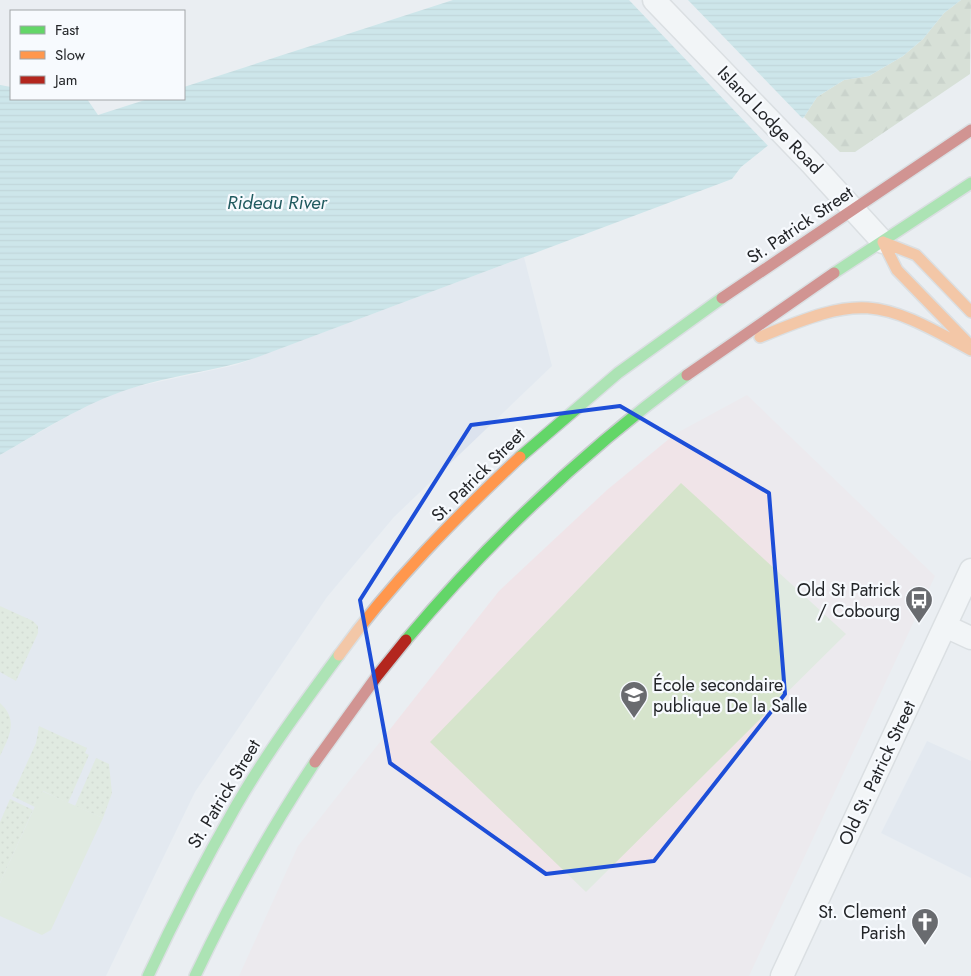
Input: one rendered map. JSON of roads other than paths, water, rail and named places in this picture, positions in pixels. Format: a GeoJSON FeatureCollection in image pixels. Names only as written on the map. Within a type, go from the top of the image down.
{"type":"FeatureCollection","features":[{"type":"Feature","properties":{"kind":"main road","name":"St. Patrick Street"},"geometry":{"type":"LineString","coordinates":[[148,976],[187,893],[255,774],[313,690],[418,559],[514,460],[609,379],[688,321],[971,130]]}},
{"type":"Feature","properties":{"kind":"main road"},"geometry":{"type":"LineString","coordinates":[[195,976],[232,903],[283,810],[327,746],[397,652],[463,576],[533,503],[620,426],[710,357],[971,182]]}},
{"type":"Feature","properties":{"kind":"main road"},"geometry":{"type":"LineString","coordinates":[[883,242],[916,255],[971,312]]}},
{"type":"Feature","properties":{"kind":"main road"},"geometry":{"type":"LineString","coordinates":[[883,242],[897,270],[943,321],[971,346]]}},
{"type":"Feature","properties":{"kind":"main road"},"geometry":{"type":"LineString","coordinates":[[710,357],[816,314],[862,306],[887,309],[898,313],[971,350]]}},
{"type":"Feature","properties":{"kind":"street","name":"Island Lodge Road"},"geometry":{"type":"LineString","coordinates":[[654,0],[811,162],[883,242]]}},
{"type":"Feature","properties":{"kind":"street","name":"Old St. Patrick Street"},"geometry":{"type":"LineString","coordinates":[[782,976],[971,570]]}},
{"type":"Feature","properties":{"kind":"street"},"geometry":{"type":"LineString","coordinates":[[945,626],[971,638]]}},
{"type":"Feature","properties":{"kind":"water","name":"Rideau River"},"geometry":{"type":"Polygon","coordinates":[[[453,0],[961,0],[944,13],[923,39],[903,56],[869,76],[844,80],[817,97],[804,117],[741,167],[732,179],[258,357],[145,384],[112,395],[63,419],[0,455],[0,85],[10,87],[10,100],[88,100],[98,115],[145,100],[185,100],[185,87],[453,0]]]}},
{"type":"Feature","properties":{"kind":"place","name":"Old St Patrick / Cobourg"},"geometry":{"type":"Point","coordinates":[919,624]}},
{"type":"Feature","properties":{"kind":"place","name":"École secondaire publique De la Salle"},"geometry":{"type":"Point","coordinates":[634,719]}},
{"type":"Feature","properties":{"kind":"place","name":"St. Clement Parish"},"geometry":{"type":"Point","coordinates":[925,946]}}]}
